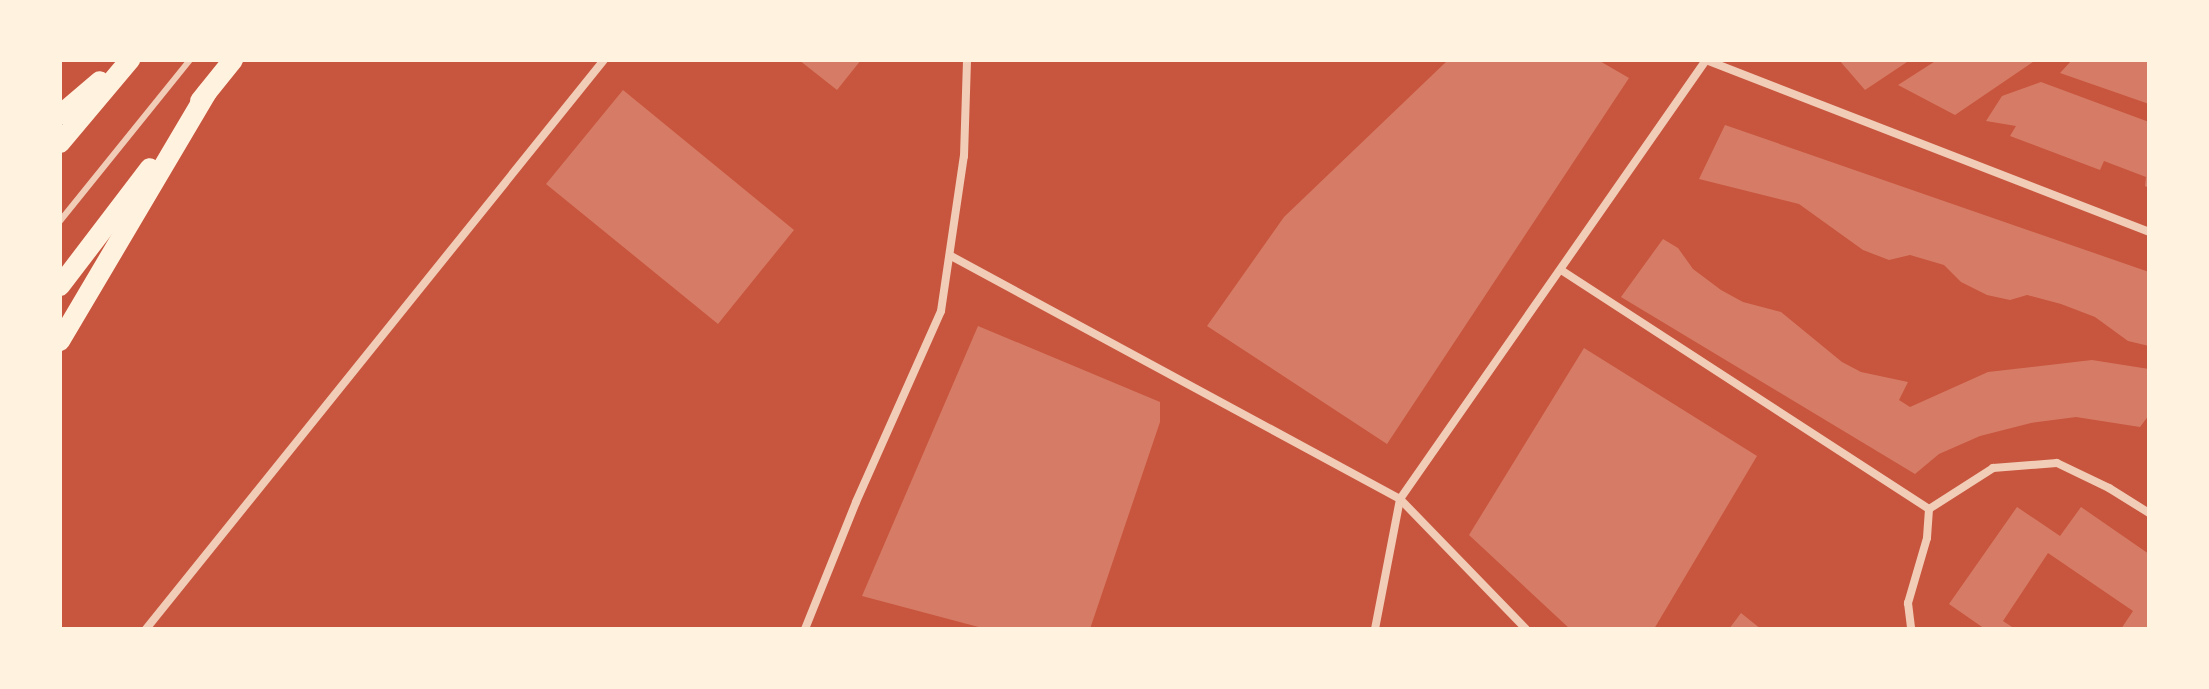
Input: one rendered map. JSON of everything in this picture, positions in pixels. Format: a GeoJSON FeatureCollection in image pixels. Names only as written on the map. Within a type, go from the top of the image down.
{"type":"FeatureCollection","features":[{"type":"Feature","properties":{"kind":"main road"},"geometry":{"type":"LineString","coordinates":[[60,115],[127,60]]}},
{"type":"Feature","properties":{"kind":"main road"},"geometry":{"type":"LineString","coordinates":[[60,143],[127,60]]}},
{"type":"Feature","properties":{"kind":"main road"},"geometry":{"type":"LineString","coordinates":[[60,286],[233,60]]}},
{"type":"Feature","properties":{"kind":"main road"},"geometry":{"type":"LineString","coordinates":[[60,341],[207,92]]}},
{"type":"Feature","properties":{"kind":"street"},"geometry":{"type":"LineString","coordinates":[[146,629],[604,60]]}},
{"type":"Feature","properties":{"kind":"street"},"geometry":{"type":"LineString","coordinates":[[805,629],[856,502],[941,311],[964,156],[967,60]]}},
{"type":"Feature","properties":{"kind":"street"},"geometry":{"type":"LineString","coordinates":[[1375,629],[1400,499],[1706,60],[2149,232]]}},
{"type":"Feature","properties":{"kind":"street"},"geometry":{"type":"LineString","coordinates":[[951,256],[1400,499],[1526,629]]}},
{"type":"Feature","properties":{"kind":"street"},"geometry":{"type":"LineString","coordinates":[[1561,270],[1929,509]]}},
{"type":"Feature","properties":{"kind":"street"},"geometry":{"type":"LineString","coordinates":[[1929,509],[1993,468],[2057,463],[2109,488],[2149,513]]}},
{"type":"Feature","properties":{"kind":"street"},"geometry":{"type":"LineString","coordinates":[[1911,629],[1908,603],[1927,538],[1929,509]]}},
{"type":"Feature","properties":{"kind":"lane"},"geometry":{"type":"LineString","coordinates":[[60,221],[190,60]]}},
{"type":"Feature","properties":{"kind":"building"},"geometry":{"type":"Polygon","coordinates":[[[799,60],[861,60],[837,90],[799,60]]]}},
{"type":"Feature","properties":{"kind":"building"},"geometry":{"type":"Polygon","coordinates":[[[1448,60],[1598,60],[1629,78],[1387,444],[1207,326],[1284,217],[1448,60]]]}},
{"type":"Feature","properties":{"kind":"building"},"geometry":{"type":"Polygon","coordinates":[[[1839,60],[1910,60],[1865,90],[1839,60]]]}},
{"type":"Feature","properties":{"kind":"building"},"geometry":{"type":"Polygon","coordinates":[[[1937,60],[2036,60],[1955,115],[1898,85],[1937,60]]]}},
{"type":"Feature","properties":{"kind":"building"},"geometry":{"type":"Polygon","coordinates":[[[2072,60],[2149,60],[2149,104],[2060,73],[2072,60]]]}},
{"type":"Feature","properties":{"kind":"building"},"geometry":{"type":"Polygon","coordinates":[[[2041,82],[2149,122],[2149,188],[2145,186],[2146,177],[2104,161],[2100,170],[2010,136],[2016,126],[1986,121],[2002,96],[2041,82]]]}},
{"type":"Feature","properties":{"kind":"building"},"geometry":{"type":"Polygon","coordinates":[[[623,90],[794,230],[718,324],[546,184],[623,90]]]}},
{"type":"Feature","properties":{"kind":"building"},"geometry":{"type":"Polygon","coordinates":[[[1725,125],[2149,272],[2149,346],[2128,341],[2095,317],[2061,304],[2027,295],[2010,300],[1987,295],[1961,282],[1944,265],[1910,255],[1889,260],[1863,250],[1799,204],[1699,179],[1725,125]]]}},
{"type":"Feature","properties":{"kind":"building"},"geometry":{"type":"Polygon","coordinates":[[[1663,239],[1678,248],[1693,269],[1721,290],[1743,302],[1781,312],[1842,362],[1861,372],[1908,382],[1899,400],[1910,407],[1988,372],[2092,360],[2149,369],[2149,415],[2140,427],[2076,417],[2031,423],[1980,436],[1939,454],[1915,474],[1621,297],[1663,239]]]}},
{"type":"Feature","properties":{"kind":"building"},"geometry":{"type":"Polygon","coordinates":[[[978,326],[1160,402],[1160,422],[1090,629],[986,629],[862,596],[978,326]]]}},
{"type":"Feature","properties":{"kind":"building"},"geometry":{"type":"Polygon","coordinates":[[[1584,348],[1757,456],[1654,629],[1570,629],[1469,535],[1584,348]]]}},
{"type":"Feature","properties":{"kind":"building"},"geometry":{"type":"Polygon","coordinates":[[[2017,507],[2060,536],[2081,507],[2149,554],[2149,629],[2121,629],[2133,611],[2048,553],[2003,621],[2015,629],[1985,629],[1949,604],[2017,507]]]}},
{"type":"Feature","properties":{"kind":"building"},"geometry":{"type":"Polygon","coordinates":[[[1741,613],[1761,629],[1729,629],[1741,613]]]}}]}
